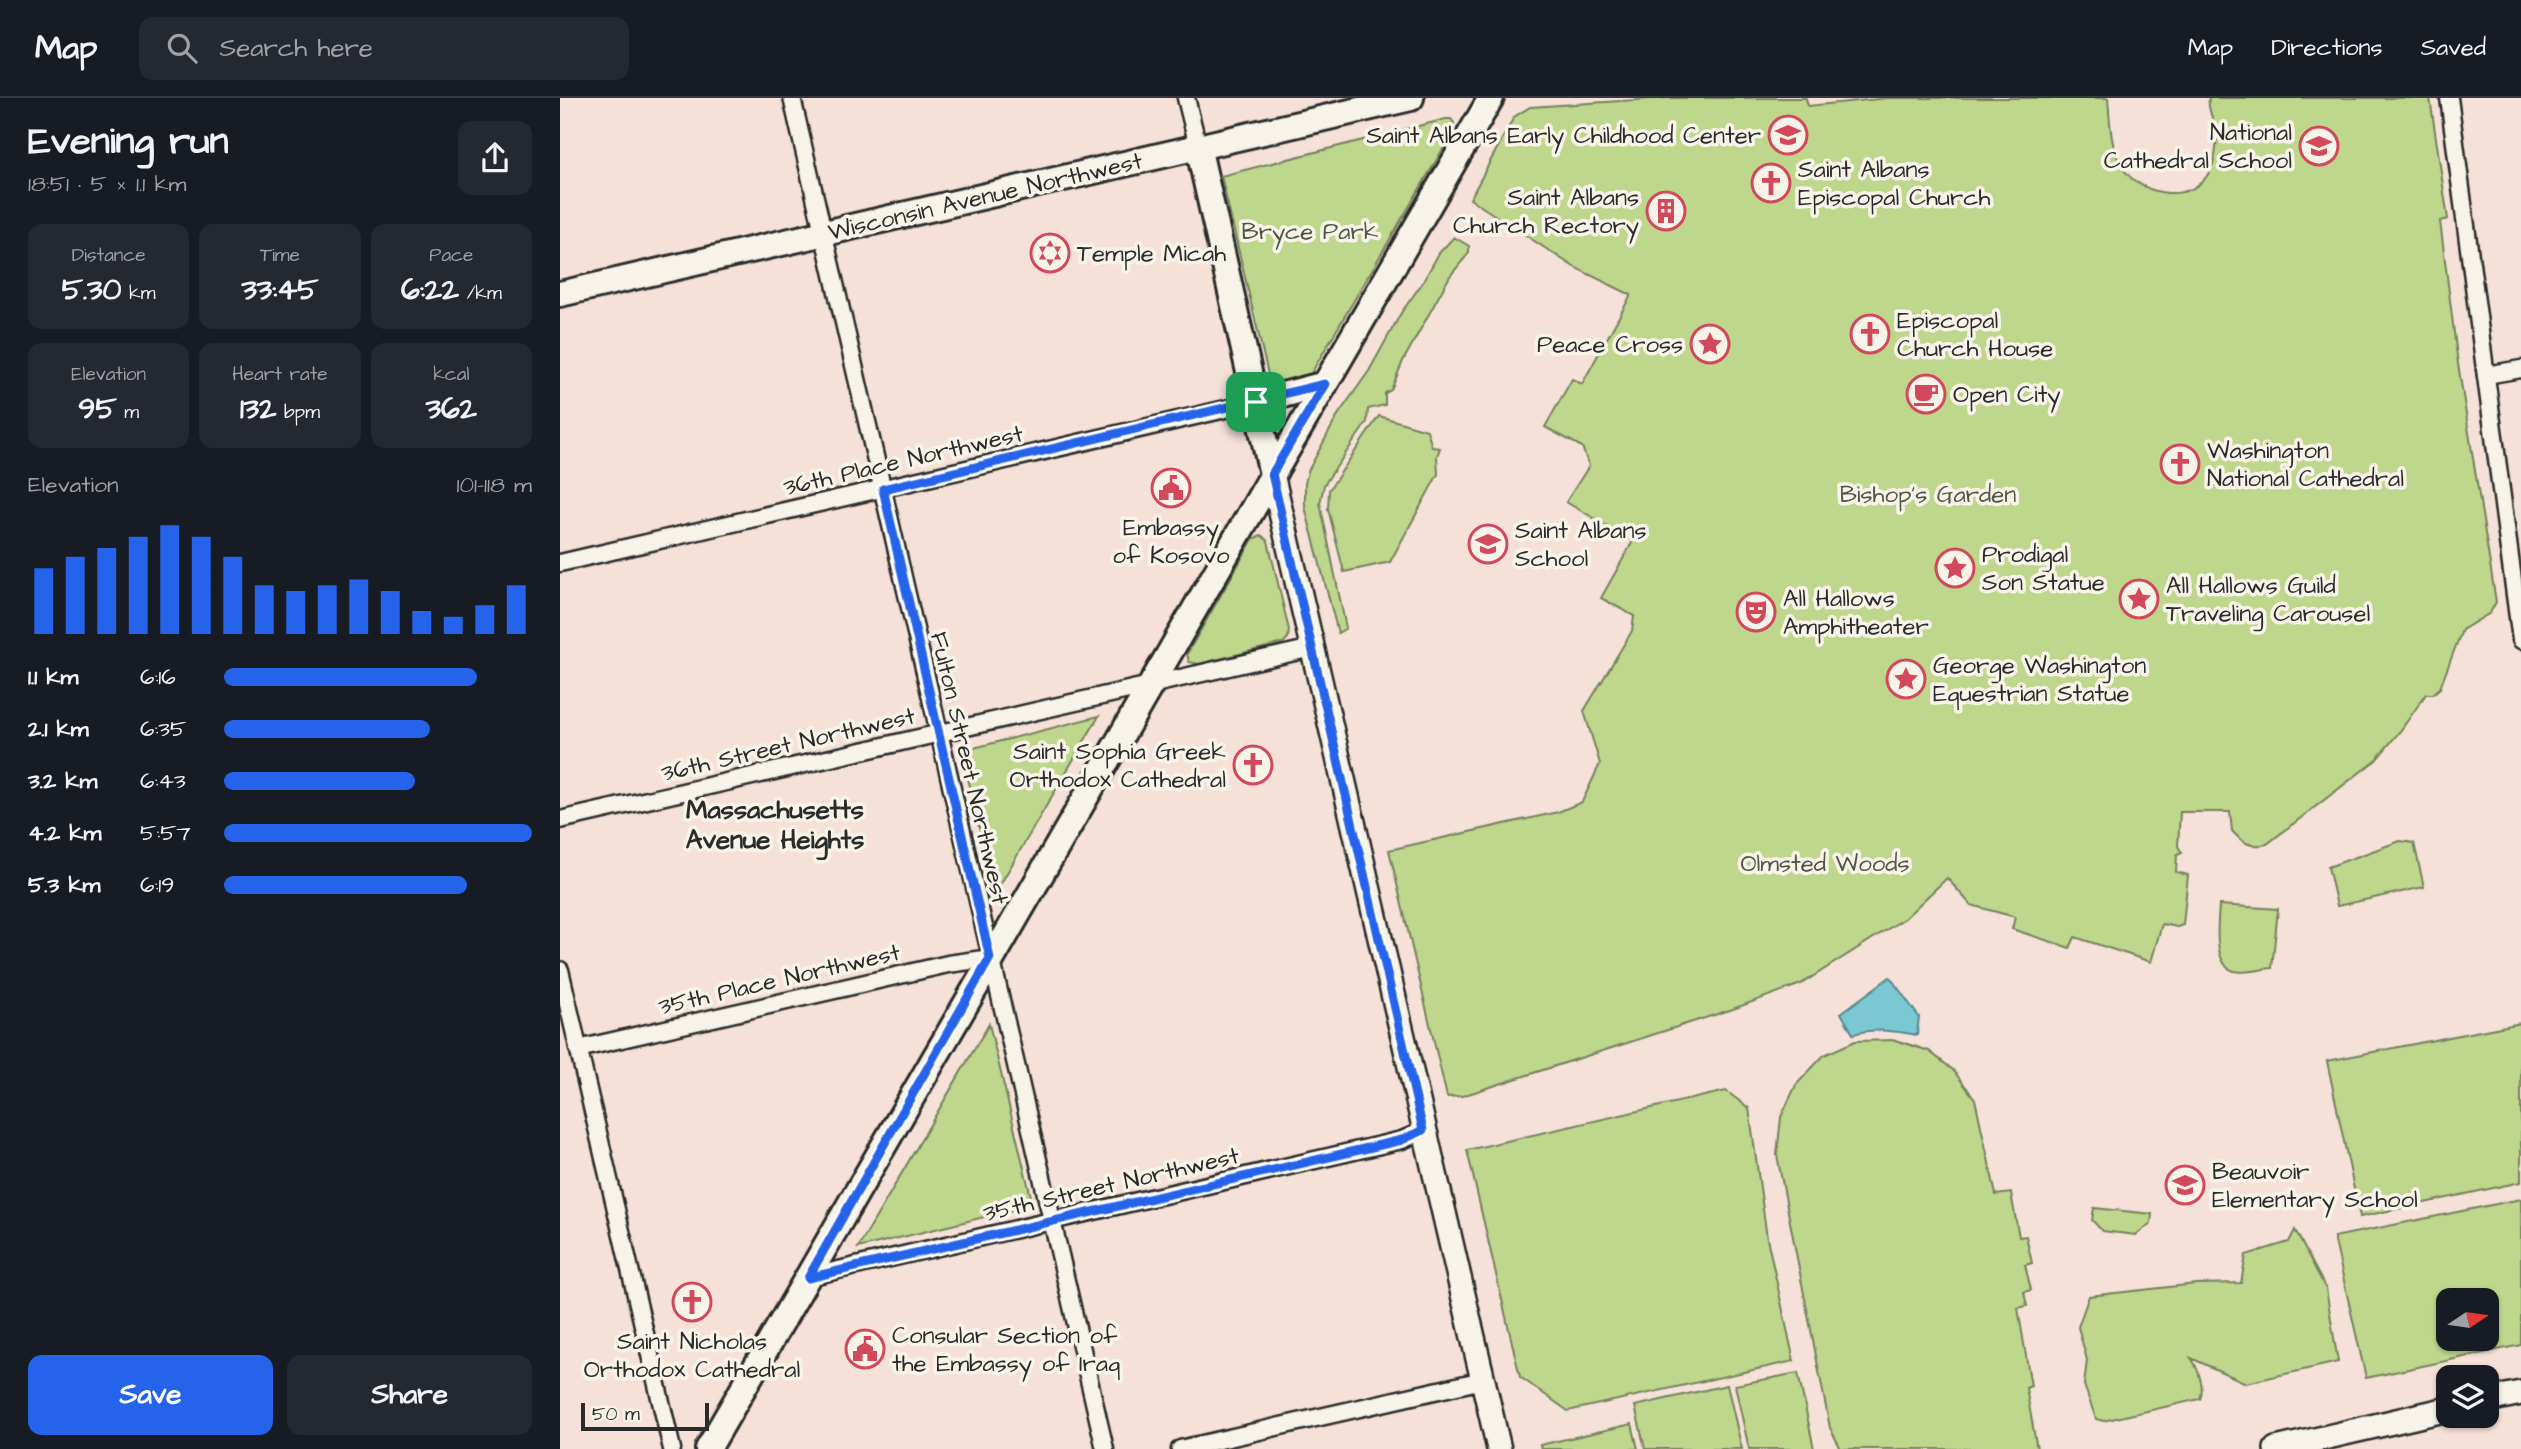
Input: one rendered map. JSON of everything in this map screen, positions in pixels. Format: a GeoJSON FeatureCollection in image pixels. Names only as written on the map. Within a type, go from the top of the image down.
{"type":"FeatureCollection","features":[{"type":"Feature","properties":{"kind":"main road","name":"Wisconsin Avenue Northwest"},"geometry":{"type":"LineString","coordinates":[[560,294],[1410,98]]}},
{"type":"Feature","properties":{"kind":"main road"},"geometry":{"type":"LineString","coordinates":[[708,1449],[990,958],[1491,98]]}},
{"type":"Feature","properties":{"kind":"main road"},"geometry":{"type":"LineString","coordinates":[[1198,146],[1423,1130],[1499,1449]]}},
{"type":"Feature","properties":{"kind":"main road"},"geometry":{"type":"LineString","coordinates":[[1256,402],[1325,384]]}},
{"type":"Feature","properties":{"kind":"main road"},"geometry":{"type":"LineString","coordinates":[[2499,1398],[2521,1393]]}},
{"type":"Feature","properties":{"kind":"main road"},"geometry":{"type":"LineString","coordinates":[[2291,1447],[2436,1412]]}},
{"type":"Feature","properties":{"kind":"street","name":"Fulton Street Northwest"},"geometry":{"type":"LineString","coordinates":[[792,98],[1105,1449]]}},
{"type":"Feature","properties":{"kind":"street"},"geometry":{"type":"LineString","coordinates":[[1186,98],[1198,146]]}},
{"type":"Feature","properties":{"kind":"street"},"geometry":{"type":"LineString","coordinates":[[2449,98],[2521,640]]}},
{"type":"Feature","properties":{"kind":"street"},"geometry":{"type":"LineString","coordinates":[[2486,375],[2521,369]]}},
{"type":"Feature","properties":{"kind":"street","name":"36th Place Northwest"},"geometry":{"type":"LineString","coordinates":[[560,563],[1256,402]]}},
{"type":"Feature","properties":{"kind":"street","name":"36th Street Northwest"},"geometry":{"type":"LineString","coordinates":[[560,820],[1312,648]]}},
{"type":"Feature","properties":{"kind":"street","name":"35th Place Northwest"},"geometry":{"type":"LineString","coordinates":[[578,1049],[955,962],[990,958]]}},
{"type":"Feature","properties":{"kind":"street"},"geometry":{"type":"LineString","coordinates":[[560,970],[672,1449]]}},
{"type":"Feature","properties":{"kind":"street","name":"35th Street Northwest"},"geometry":{"type":"LineString","coordinates":[[808,1278],[1402,1140],[1423,1130]]}},
{"type":"Feature","properties":{"kind":"street"},"geometry":{"type":"LineString","coordinates":[[1180,1449],[1483,1380]]}},
{"type":"Feature","properties":{"kind":"green space"},"geometry":{"type":"Polygon","coordinates":[[[1666,98],[1806,98],[1808,106],[1888,98],[2108,98],[2113,145],[2124,170],[2143,186],[2168,193],[2192,189],[2202,182],[2210,171],[2216,136],[2209,98],[2430,98],[2448,219],[2440,221],[2458,364],[2496,602],[2490,613],[2462,630],[2440,688],[2433,694],[2426,694],[2376,760],[2267,844],[2251,845],[2240,839],[2232,831],[2230,812],[2180,812],[2178,846],[2182,853],[2177,855],[2176,872],[2188,875],[2183,925],[2177,927],[2162,924],[2151,962],[2075,937],[2070,948],[2012,929],[2015,917],[1971,905],[1947,878],[1905,918],[1801,984],[1733,1009],[1462,1096],[1447,1097],[1389,850],[1558,812],[1582,802],[1600,764],[1584,711],[1632,631],[1634,616],[1601,598],[1633,541],[1566,502],[1589,466],[1582,447],[1545,427],[1572,379],[1582,384],[1631,295],[1574,267],[1470,199],[1514,117],[1530,107],[1666,98]]]}},
{"type":"Feature","properties":{"kind":"green space","name":"Bryce Park"},"geometry":{"type":"Polygon","coordinates":[[[1451,119],[1454,123],[1453,132],[1309,377],[1271,387],[1221,176],[1451,119]]]}},
{"type":"Feature","properties":{"kind":"green space"},"geometry":{"type":"Polygon","coordinates":[[[1454,237],[1469,246],[1469,253],[1450,276],[1403,361],[1391,390],[1385,393],[1385,405],[1368,409],[1367,422],[1324,485],[1320,503],[1346,628],[1338,633],[1305,507],[1308,471],[1338,415],[1369,371],[1401,313],[1439,253],[1454,237]]]}},
{"type":"Feature","properties":{"kind":"green space"},"geometry":{"type":"Polygon","coordinates":[[[1379,416],[1427,430],[1432,447],[1440,448],[1437,456],[1438,474],[1390,562],[1344,572],[1328,509],[1329,490],[1379,416]]]}},
{"type":"Feature","properties":{"kind":"green space"},"geometry":{"type":"Polygon","coordinates":[[[1261,535],[1268,541],[1289,630],[1288,638],[1283,643],[1199,664],[1189,662],[1187,654],[1253,539],[1261,535]]]}},
{"type":"Feature","properties":{"kind":"green space"},"geometry":{"type":"Polygon","coordinates":[[[1099,716],[994,895],[962,751],[1099,716]]]}},
{"type":"Feature","properties":{"kind":"green space"},"geometry":{"type":"Polygon","coordinates":[[[2400,841],[2414,843],[2424,887],[2337,906],[2328,867],[2400,841]]]}},
{"type":"Feature","properties":{"kind":"green space"},"geometry":{"type":"Polygon","coordinates":[[[2219,905],[2278,909],[2272,968],[2243,972],[2227,967],[2219,951],[2219,905]]]}},
{"type":"Feature","properties":{"kind":"green space"},"geometry":{"type":"Polygon","coordinates":[[[2521,1023],[2521,1182],[2360,1217],[2327,1061],[2521,1023]]]}},
{"type":"Feature","properties":{"kind":"green space"},"geometry":{"type":"Polygon","coordinates":[[[989,1024],[1033,1205],[858,1248],[989,1024]]]}},
{"type":"Feature","properties":{"kind":"green space"},"geometry":{"type":"Polygon","coordinates":[[[1895,1040],[1929,1051],[1953,1070],[1975,1099],[1996,1195],[2011,1193],[2019,1237],[2026,1236],[2032,1263],[2025,1265],[2031,1290],[2024,1292],[2027,1306],[2018,1308],[2031,1386],[2026,1388],[2037,1449],[1841,1449],[1830,1428],[1777,1155],[1781,1117],[1796,1085],[1824,1055],[1855,1041],[1895,1040]]]}},
{"type":"Feature","properties":{"kind":"green space"},"geometry":{"type":"Polygon","coordinates":[[[1726,1091],[1749,1108],[1767,1238],[1794,1361],[1568,1411],[1520,1377],[1467,1150],[1726,1091]]]}},
{"type":"Feature","properties":{"kind":"green space"},"geometry":{"type":"Polygon","coordinates":[[[2521,1199],[2521,1345],[2499,1350],[2499,1288],[2436,1288],[2436,1351],[2493,1351],[2366,1378],[2334,1237],[2521,1199]]]}},
{"type":"Feature","properties":{"kind":"green space"},"geometry":{"type":"Polygon","coordinates":[[[2094,1208],[2152,1214],[2151,1223],[2136,1235],[2102,1231],[2092,1220],[2094,1208]]]}},
{"type":"Feature","properties":{"kind":"green space"},"geometry":{"type":"Polygon","coordinates":[[[2295,1230],[2326,1289],[2338,1362],[2246,1383],[2191,1358],[2200,1378],[2200,1399],[2103,1421],[2096,1419],[2084,1385],[2087,1360],[2078,1327],[2089,1296],[2196,1284],[2241,1283],[2246,1255],[2289,1242],[2295,1230]]]}},
{"type":"Feature","properties":{"kind":"green space"},"geometry":{"type":"Polygon","coordinates":[[[1798,1373],[1814,1449],[1749,1449],[1735,1385],[1798,1373]]]}},
{"type":"Feature","properties":{"kind":"green space"},"geometry":{"type":"Polygon","coordinates":[[[1727,1385],[1742,1449],[1645,1449],[1635,1406],[1727,1385]]]}},
{"type":"Feature","properties":{"kind":"green space"},"geometry":{"type":"Polygon","coordinates":[[[1632,1424],[1638,1449],[1541,1449],[1540,1445],[1632,1424]]]}},
{"type":"Feature","properties":{"kind":"water"},"geometry":{"type":"Polygon","coordinates":[[[1890,977],[1919,1017],[1917,1035],[1893,1031],[1853,1034],[1841,1013],[1890,977]]]}},
{"type":"Feature","properties":{"kind":"place","name":"Saint Albans Early Childhood Center"},"geometry":{"type":"Point","coordinates":[1788,135]}},
{"type":"Feature","properties":{"kind":"place","name":"National Cathedral School"},"geometry":{"type":"Point","coordinates":[2319,146]}},
{"type":"Feature","properties":{"kind":"place","name":"Saint Albans Episcopal Church"},"geometry":{"type":"Point","coordinates":[1771,183]}},
{"type":"Feature","properties":{"kind":"place","name":"Saint Albans Church Rectory"},"geometry":{"type":"Point","coordinates":[1666,211]}},
{"type":"Feature","properties":{"kind":"place","name":"Temple Micah"},"geometry":{"type":"Point","coordinates":[1050,253]}},
{"type":"Feature","properties":{"kind":"place","name":"Episcopal Church House"},"geometry":{"type":"Point","coordinates":[1870,334]}},
{"type":"Feature","properties":{"kind":"place","name":"Peace Cross"},"geometry":{"type":"Point","coordinates":[1710,344]}},
{"type":"Feature","properties":{"kind":"place","name":"Open City"},"geometry":{"type":"Point","coordinates":[1926,394]}},
{"type":"Feature","properties":{"kind":"place","name":"Washington National Cathedral"},"geometry":{"type":"Point","coordinates":[2180,464]}},
{"type":"Feature","properties":{"kind":"place","name":"Embassy of Kosovo"},"geometry":{"type":"Point","coordinates":[1171,488]}},
{"type":"Feature","properties":{"kind":"place","name":"Saint Albans School"},"geometry":{"type":"Point","coordinates":[1488,544]}},
{"type":"Feature","properties":{"kind":"place","name":"Prodigal Son Statue"},"geometry":{"type":"Point","coordinates":[1955,568]}},
{"type":"Feature","properties":{"kind":"place","name":"All Hallows Guild Traveling Carousel"},"geometry":{"type":"Point","coordinates":[2139,599]}},
{"type":"Feature","properties":{"kind":"place","name":"All Hallows Amphitheater"},"geometry":{"type":"Point","coordinates":[1756,612]}},
{"type":"Feature","properties":{"kind":"place","name":"George Washington Equestrian Statue"},"geometry":{"type":"Point","coordinates":[1906,679]}},
{"type":"Feature","properties":{"kind":"place","name":"Saint Sophia Greek Orthodox Cathedral"},"geometry":{"type":"Point","coordinates":[1253,765]}},
{"type":"Feature","properties":{"kind":"place","name":"Beauvoir Elementary School"},"geometry":{"type":"Point","coordinates":[2185,1185]}},
{"type":"Feature","properties":{"kind":"place","name":"Saint Nicholas Orthodox Cathedral"},"geometry":{"type":"Point","coordinates":[692,1302]}},
{"type":"Feature","properties":{"kind":"place","name":"Consular Section of the Embassy of Iraq"},"geometry":{"type":"Point","coordinates":[865,1349]}},
{"type":"Feature","properties":{"kind":"district","name":"Massachusetts Avenue Heights"},"geometry":{"type":"Point","coordinates":[775,824]}},
{"type":"Feature","properties":{"kind":"route"},"geometry":{"type":"LineString","coordinates":[[1325,384],[1272,474],[1423,1130],[1402,1140],[808,1278],[990,958],[883,489],[1256,402],[1325,384]]}},
{"type":"Feature","properties":{"kind":"park label","name":"Bishop’s Garden"},"geometry":{"type":"Point","coordinates":[1928,494]}},
{"type":"Feature","properties":{"kind":"park label","name":"Olmsted Woods"},"geometry":{"type":"Point","coordinates":[1825,863]}}]}
